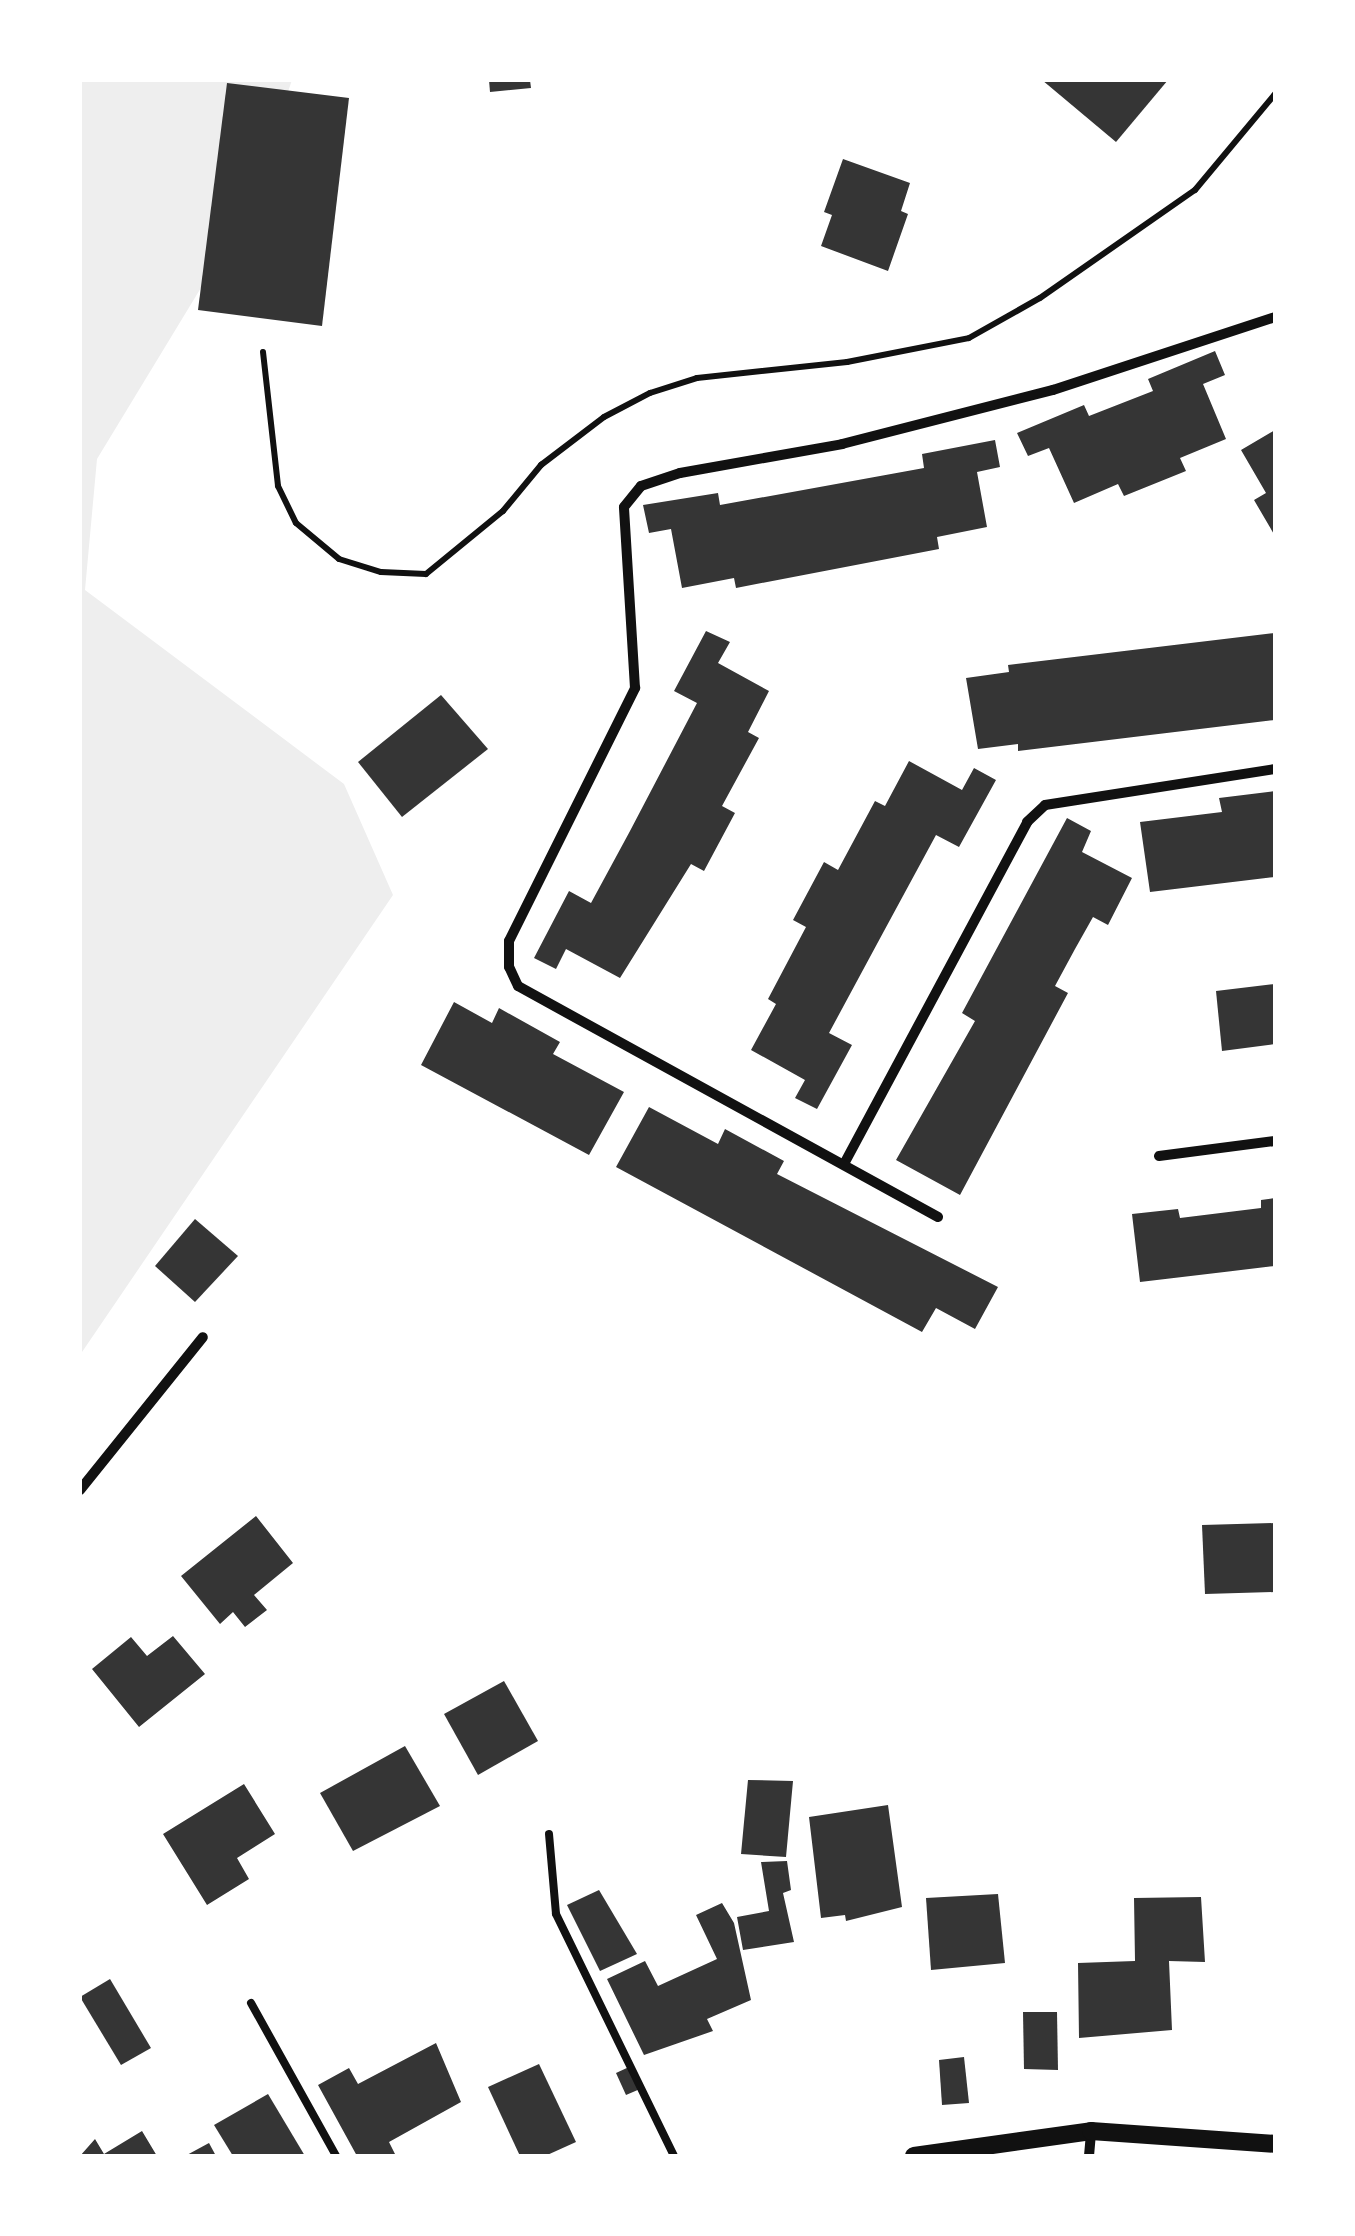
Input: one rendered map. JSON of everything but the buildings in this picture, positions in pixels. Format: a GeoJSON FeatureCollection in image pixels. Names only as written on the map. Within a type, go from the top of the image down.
{"type":"FeatureCollection","features":[{"type":"Feature","properties":{"kind":"street"},"geometry":{"type":"LineString","coordinates":[[938,1217],[518,986],[509,967],[509,941],[634,688],[624,507],[642,486],[680,473],[842,444],[1034,395],[1275,317]]}},
{"type":"Feature","properties":{"kind":"street"},"geometry":{"type":"LineString","coordinates":[[844,1164],[1027,822],[1045,805],[1275,770]]}},
{"type":"Feature","properties":{"kind":"street"},"geometry":{"type":"LineString","coordinates":[[1159,1156],[1275,1141]]}},
{"type":"Feature","properties":{"kind":"street"},"geometry":{"type":"LineString","coordinates":[[80,1490],[203,1337]]}},
{"type":"Feature","properties":{"kind":"street"},"geometry":{"type":"LineString","coordinates":[[914,2156],[1091,2132],[1275,2144]]}},
{"type":"Feature","properties":{"kind":"street"},"geometry":{"type":"LineString","coordinates":[[1089,2156],[1091,2132]]}},
{"type":"Feature","properties":{"kind":"lane"},"geometry":{"type":"LineString","coordinates":[[549,1834],[556,1914],[674,2156]]}},
{"type":"Feature","properties":{"kind":"lane"},"geometry":{"type":"LineString","coordinates":[[251,2003],[336,2156]]}},
{"type":"Feature","properties":{"kind":"path"},"geometry":{"type":"LineString","coordinates":[[263,352],[278,486],[296,523],[338,559],[381,572],[426,574],[503,511],[541,465],[604,417],[650,394],[697,378],[847,362],[969,338],[998,322],[1194,190],[1275,94]]}},
{"type":"Feature","properties":{"kind":"shaded area"},"geometry":{"type":"Polygon","coordinates":[[[80,80],[292,80],[247,212],[97,459],[85,590],[344,784],[393,895],[80,1355],[80,80]]]}}]}
